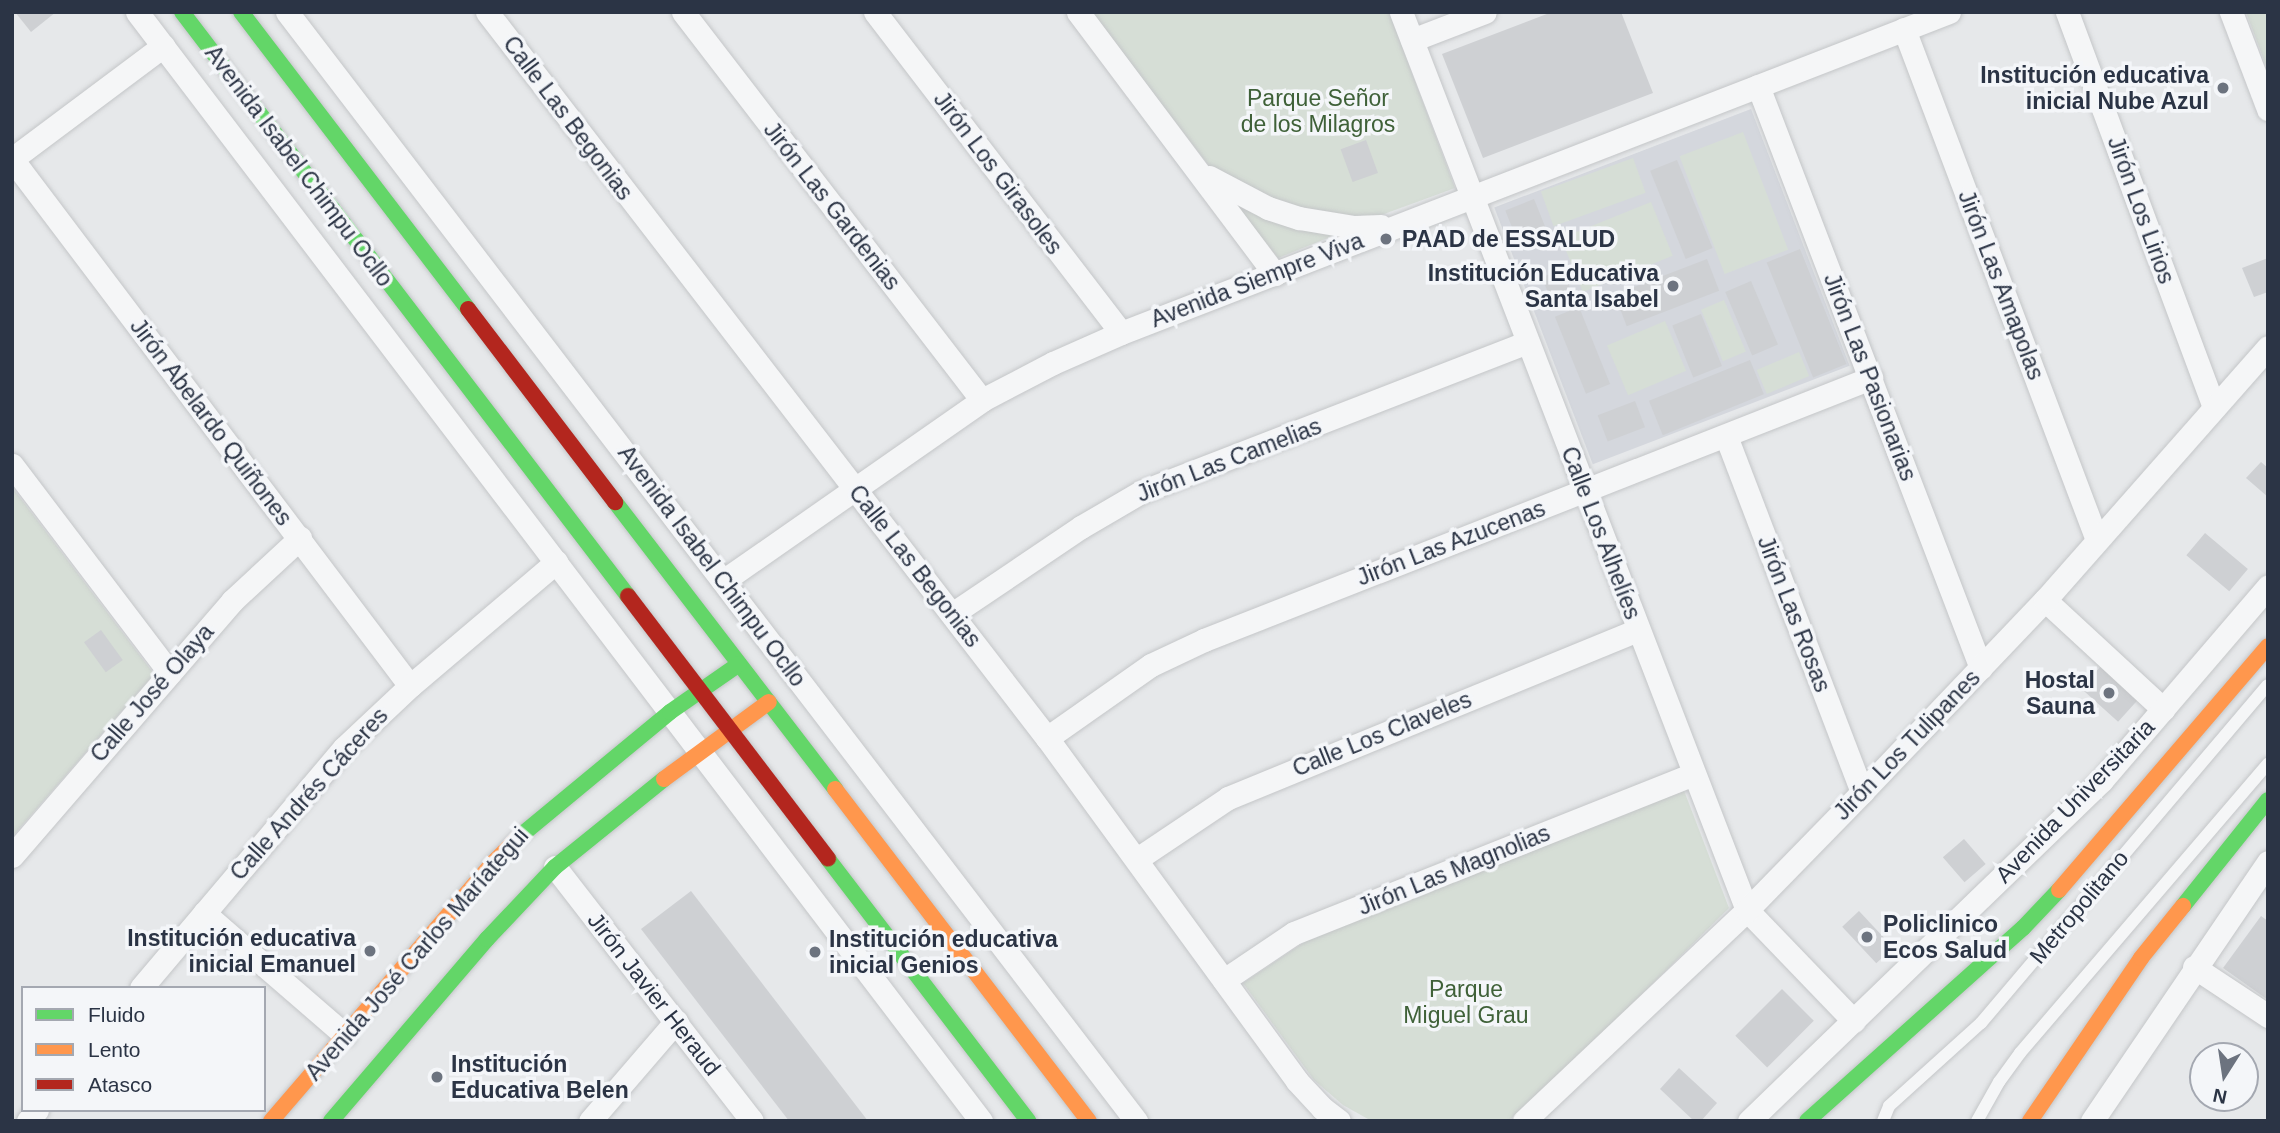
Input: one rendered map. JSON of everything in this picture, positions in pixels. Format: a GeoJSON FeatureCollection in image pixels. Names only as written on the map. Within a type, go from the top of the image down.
{"type":"FeatureCollection","features":[{"type":"Feature","properties":{"kind":"main road","name":"Avenida Isabel Chimpu Ocllo"},"geometry":{"type":"LineString","coordinates":[[181,12],[1028,1121]]}},
{"type":"Feature","properties":{"kind":"main road","name":"Avenida Isabel Chimpu Ocllo"},"geometry":{"type":"LineString","coordinates":[[241,12],[1089,1121]]}},
{"type":"Feature","properties":{"kind":"main road","name":"Avenida Universitaria"},"geometry":{"type":"LineString","coordinates":[[1807,1121],[2023,928],[2074,874],[2268,646]]}},
{"type":"Feature","properties":{"kind":"main road","name":"Avenida José Carlos Maríategui"},"geometry":{"type":"LineString","coordinates":[[271,1121],[492,864],[528,828],[670,712],[739,664]]}},
{"type":"Feature","properties":{"kind":"main road","name":"Avenida José Carlos Maríategui"},"geometry":{"type":"LineString","coordinates":[[331,1121],[487,939],[555,867],[587,838],[769,702]]}},
{"type":"Feature","properties":{"kind":"main road"},"geometry":{"type":"LineString","coordinates":[[2031,1121],[2141,958],[2268,800]]}},
{"type":"Feature","properties":{"kind":"street","name":"Avenida Isabel Chimpu Ocllo"},"geometry":{"type":"LineString","coordinates":[[137,12],[981,1121]]}},
{"type":"Feature","properties":{"kind":"street","name":"Avenida Isabel Chimpu Ocllo"},"geometry":{"type":"LineString","coordinates":[[287,12],[1136,1121]]}},
{"type":"Feature","properties":{"kind":"street","name":"Calle Las Begonias"},"geometry":{"type":"LineString","coordinates":[[487,12],[1047,737],[1297,1081],[1322,1108],[1339,1121]]}},
{"type":"Feature","properties":{"kind":"street","name":"Jirón Las Gardenias"},"geometry":{"type":"LineString","coordinates":[[682,12],[982,400]]}},
{"type":"Feature","properties":{"kind":"street","name":"Jirón Los Girasoles"},"geometry":{"type":"LineString","coordinates":[[876,12],[1121,333]]}},
{"type":"Feature","properties":{"kind":"street"},"geometry":{"type":"LineString","coordinates":[[1078,12],[1275,274]]}},
{"type":"Feature","properties":{"kind":"street","name":"Calle Los Alhelíes"},"geometry":{"type":"LineString","coordinates":[[1401,12],[1526,343],[1586,491],[1747,910],[1854,1021]]}},
{"type":"Feature","properties":{"kind":"street"},"geometry":{"type":"LineString","coordinates":[[1412,40],[1485,12]]}},
{"type":"Feature","properties":{"kind":"street","name":"Avenida Siempre Viva"},"geometry":{"type":"LineString","coordinates":[[723,581],[853,487],[982,400],[1053,363],[1121,333],[1949,12]]}},
{"type":"Feature","properties":{"kind":"street","name":"Jirón Los Lirios"},"geometry":{"type":"LineString","coordinates":[[2067,12],[2214,408]]}},
{"type":"Feature","properties":{"kind":"street"},"geometry":{"type":"LineString","coordinates":[[2231,12],[2268,109]]}},
{"type":"Feature","properties":{"kind":"street","name":"Jirón Las Amapolas"},"geometry":{"type":"LineString","coordinates":[[1904,29],[2097,540]]}},
{"type":"Feature","properties":{"kind":"street"},"geometry":{"type":"LineString","coordinates":[[12,159],[163,46]]}},
{"type":"Feature","properties":{"kind":"street","name":"Jirón Las Pasionarias"},"geometry":{"type":"LineString","coordinates":[[1758,86],[1980,668]]}},
{"type":"Feature","properties":{"kind":"street","name":"Jirón Abelardo Quiñones"},"geometry":{"type":"LineString","coordinates":[[12,159],[410,685]]}},
{"type":"Feature","properties":{"kind":"street"},"geometry":{"type":"LineString","coordinates":[[1197,170],[1237,194],[1299,218],[1354,227],[1398,225]]}},
{"type":"Feature","properties":{"kind":"street","name":"Jirón Las Camelias"},"geometry":{"type":"LineString","coordinates":[[952,614],[1081,527],[1141,492],[1526,343]]}},
{"type":"Feature","properties":{"kind":"street","name":"Jirón Los Tulipanes"},"geometry":{"type":"LineString","coordinates":[[1524,1121],[1747,910],[1863,792],[2045,600],[2268,347]]}},
{"type":"Feature","properties":{"kind":"street","name":"Jirón Las Azucenas"},"geometry":{"type":"LineString","coordinates":[[1047,737],[1151,665],[1204,640],[1871,378]]}},
{"type":"Feature","properties":{"kind":"street","name":"Jirón Las Rosas"},"geometry":{"type":"LineString","coordinates":[[1726,436],[1863,792]]}},
{"type":"Feature","properties":{"kind":"street"},"geometry":{"type":"LineString","coordinates":[[12,465],[170,673]]}},
{"type":"Feature","properties":{"kind":"street","name":"Calle José Olaya"},"geometry":{"type":"LineString","coordinates":[[12,856],[232,601],[300,538]]}},
{"type":"Feature","properties":{"kind":"street","name":"Calle Andrés Cáceres"},"geometry":{"type":"LineString","coordinates":[[143,986],[344,748],[410,685],[556,562]]}},
{"type":"Feature","properties":{"kind":"street","name":"Avenida Universitaria"},"geometry":{"type":"LineString","coordinates":[[1749,1121],[2102,780],[2268,586]]}},
{"type":"Feature","properties":{"kind":"street"},"geometry":{"type":"LineString","coordinates":[[2045,600],[2163,709]]}},
{"type":"Feature","properties":{"kind":"street","name":"Calle Los Claveles"},"geometry":{"type":"LineString","coordinates":[[1137,859],[1228,798],[1638,630]]}},
{"type":"Feature","properties":{"kind":"street","name":"Avenida José Carlos Maríategui"},"geometry":{"type":"LineString","coordinates":[[739,664],[770,642]]}},
{"type":"Feature","properties":{"kind":"street","name":"Avenida José Carlos Maríategui"},"geometry":{"type":"LineString","coordinates":[[769,702],[799,681]]}},
{"type":"Feature","properties":{"kind":"street","name":"Jirón Las Magnolias"},"geometry":{"type":"LineString","coordinates":[[1224,980],[1294,933],[1693,774]]}},
{"type":"Feature","properties":{"kind":"street"},"geometry":{"type":"LineString","coordinates":[[2092,1121],[2194,967],[2268,862]]}},
{"type":"Feature","properties":{"kind":"street","name":"Jirón Javier Heraud"},"geometry":{"type":"LineString","coordinates":[[555,867],[752,1121]]}},
{"type":"Feature","properties":{"kind":"street"},"geometry":{"type":"LineString","coordinates":[[204,913],[345,1035]]}},
{"type":"Feature","properties":{"kind":"street"},"geometry":{"type":"LineString","coordinates":[[2194,967],[2268,1016]]}},
{"type":"Feature","properties":{"kind":"street"},"geometry":{"type":"LineString","coordinates":[[590,1121],[676,1021]]}},
{"type":"Feature","properties":{"kind":"lane","name":"Metropolitano"},"geometry":{"type":"LineString","coordinates":[[1883,1121],[1889,1106],[1981,1023],[2268,685]]}},
{"type":"Feature","properties":{"kind":"lane"},"geometry":{"type":"LineString","coordinates":[[1977,1121],[2020,1052],[2268,764]]}},
{"type":"Feature","properties":{"kind":"shaded area","name":"Institución Educativa Santa Isabel"},"geometry":{"type":"Polygon","coordinates":[[[1751,109],[1850,366],[1593,464],[1494,208],[1751,109]]]}},
{"type":"Feature","properties":{"kind":"green space","name":"Parque Señor de los Milagros"},"geometry":{"type":"Polygon","coordinates":[[[1100,12],[1389,12],[1455,188],[1384,214],[1362,218],[1284,206],[1213,171],[1093,15],[1100,12]]]}},
{"type":"Feature","properties":{"kind":"green space"},"geometry":{"type":"Polygon","coordinates":[[[2246,12],[2268,12],[2268,71],[2246,12]]]}},
{"type":"Feature","properties":{"kind":"green space"},"geometry":{"type":"Polygon","coordinates":[[[1743,132],[1788,250],[1725,274],[1680,156],[1743,132]]]}},
{"type":"Feature","properties":{"kind":"green space"},"geometry":{"type":"Polygon","coordinates":[[[1633,158],[1646,193],[1554,226],[1541,192],[1633,158]]]}},
{"type":"Feature","properties":{"kind":"green space"},"geometry":{"type":"Polygon","coordinates":[[[1230,198],[1340,233],[1278,258],[1230,198]]]}},
{"type":"Feature","properties":{"kind":"green space"},"geometry":{"type":"Polygon","coordinates":[[[1651,202],[1673,256],[1583,292],[1561,238],[1651,202]]]}},
{"type":"Feature","properties":{"kind":"green space"},"geometry":{"type":"Polygon","coordinates":[[[1724,300],[1746,352],[1723,361],[1701,310],[1724,300]]]}},
{"type":"Feature","properties":{"kind":"green space"},"geometry":{"type":"Polygon","coordinates":[[[1665,321],[1686,371],[1628,395],[1607,346],[1665,321]]]}},
{"type":"Feature","properties":{"kind":"green space"},"geometry":{"type":"Polygon","coordinates":[[[1799,352],[1809,376],[1767,394],[1757,370],[1799,352]]]}},
{"type":"Feature","properties":{"kind":"green space"},"geometry":{"type":"Polygon","coordinates":[[[12,487],[154,674],[12,837],[12,487]]]}},
{"type":"Feature","properties":{"kind":"green space","name":"Parque Miguel Grau"},"geometry":{"type":"Polygon","coordinates":[[[1683,788],[1729,908],[1529,1106],[1510,1119],[1368,1119],[1343,1105],[1314,1080],[1243,983],[1306,941],[1683,788]]]}},
{"type":"Feature","properties":{"kind":"building"},"geometry":{"type":"Polygon","coordinates":[[[15,12],[56,12],[31,32],[15,12]]]}},
{"type":"Feature","properties":{"kind":"building"},"geometry":{"type":"Polygon","coordinates":[[[1552,12],[1621,12],[1653,93],[1483,158],[1442,54],[1552,12]]]}},
{"type":"Feature","properties":{"kind":"building"},"geometry":{"type":"Polygon","coordinates":[[[1366,140],[1378,173],[1353,182],[1341,149],[1366,140]]]}},
{"type":"Feature","properties":{"kind":"building"},"geometry":{"type":"Polygon","coordinates":[[[1677,160],[1713,248],[1686,259],[1650,171],[1677,160]]]}},
{"type":"Feature","properties":{"kind":"building"},"geometry":{"type":"Polygon","coordinates":[[[1534,199],[1547,231],[1518,243],[1505,211],[1534,199]]]}},
{"type":"Feature","properties":{"kind":"building"},"geometry":{"type":"Polygon","coordinates":[[[1800,249],[1846,364],[1813,377],[1767,262],[1800,249]]]}},
{"type":"Feature","properties":{"kind":"building"},"geometry":{"type":"Polygon","coordinates":[[[2268,258],[2268,292],[2254,297],[2242,268],[2268,258]]]}},
{"type":"Feature","properties":{"kind":"building"},"geometry":{"type":"Polygon","coordinates":[[[1707,259],[1719,291],[1627,326],[1615,294],[1707,259]]]}},
{"type":"Feature","properties":{"kind":"building"},"geometry":{"type":"Polygon","coordinates":[[[1562,269],[1575,300],[1555,309],[1542,278],[1562,269]]]}},
{"type":"Feature","properties":{"kind":"building"},"geometry":{"type":"Polygon","coordinates":[[[1751,281],[1778,345],[1752,355],[1725,292],[1751,281]]]}},
{"type":"Feature","properties":{"kind":"building"},"geometry":{"type":"Polygon","coordinates":[[[1579,307],[1610,384],[1586,394],[1555,317],[1579,307]]]}},
{"type":"Feature","properties":{"kind":"building"},"geometry":{"type":"Polygon","coordinates":[[[1701,314],[1722,366],[1693,378],[1672,326],[1701,314]]]}},
{"type":"Feature","properties":{"kind":"building"},"geometry":{"type":"Polygon","coordinates":[[[1750,360],[1764,394],[1663,435],[1649,401],[1750,360]]]}},
{"type":"Feature","properties":{"kind":"building"},"geometry":{"type":"Polygon","coordinates":[[[1635,401],[1645,427],[1608,441],[1598,415],[1635,401]]]}},
{"type":"Feature","properties":{"kind":"building"},"geometry":{"type":"Polygon","coordinates":[[[2261,462],[2268,468],[2268,497],[2246,478],[2261,462]]]}},
{"type":"Feature","properties":{"kind":"building"},"geometry":{"type":"Polygon","coordinates":[[[2205,533],[2248,569],[2229,591],[2186,555],[2205,533]]]}},
{"type":"Feature","properties":{"kind":"building"},"geometry":{"type":"Polygon","coordinates":[[[101,630],[123,660],[106,672],[84,642],[101,630]]]}},
{"type":"Feature","properties":{"kind":"building","name":"Hostal Sauna"},"geometry":{"type":"Polygon","coordinates":[[[2101,666],[2138,699],[2118,722],[2081,688],[2101,666]]]}},
{"type":"Feature","properties":{"kind":"building"},"geometry":{"type":"Polygon","coordinates":[[[1964,839],[1986,864],[1965,882],[1943,857],[1964,839]]]}},
{"type":"Feature","properties":{"kind":"building"},"geometry":{"type":"Polygon","coordinates":[[[691,891],[868,1121],[789,1121],[641,929],[691,891]]]}},
{"type":"Feature","properties":{"kind":"building","name":"Policlinico Ecos Salud"},"geometry":{"type":"Polygon","coordinates":[[[1859,911],[1893,948],[1876,963],[1842,927],[1859,911]]]}},
{"type":"Feature","properties":{"kind":"building"},"geometry":{"type":"Polygon","coordinates":[[[2261,916],[2268,921],[2268,1000],[2223,968],[2261,916]]]}},
{"type":"Feature","properties":{"kind":"building"},"geometry":{"type":"Polygon","coordinates":[[[1782,989],[1814,1021],[1767,1067],[1735,1036],[1782,989]]]}},
{"type":"Feature","properties":{"kind":"building"},"geometry":{"type":"Polygon","coordinates":[[[1679,1068],[1717,1103],[1701,1121],[1694,1121],[1660,1089],[1679,1068]]]}},
{"type":"Feature","properties":{"kind":"traffic: fast"},"geometry":{"type":"LineString","coordinates":[[182,12],[628,596]]}},
{"type":"Feature","properties":{"kind":"traffic: fast"},"geometry":{"type":"LineString","coordinates":[[241,12],[468,309]]}},
{"type":"Feature","properties":{"kind":"traffic: fast"},"geometry":{"type":"LineString","coordinates":[[615,502],[835,789]]}},
{"type":"Feature","properties":{"kind":"traffic: fast"},"geometry":{"type":"LineString","coordinates":[[519,837],[670,712],[739,664]]}},
{"type":"Feature","properties":{"kind":"traffic: fast"},"geometry":{"type":"LineString","coordinates":[[331,1121],[487,939],[555,867],[664,779]]}},
{"type":"Feature","properties":{"kind":"traffic: fast"},"geometry":{"type":"LineString","coordinates":[[2183,906],[2268,800]]}},
{"type":"Feature","properties":{"kind":"traffic: fast"},"geometry":{"type":"LineString","coordinates":[[828,859],[1028,1121]]}},
{"type":"Feature","properties":{"kind":"traffic: fast"},"geometry":{"type":"LineString","coordinates":[[1807,1121],[2023,928],[2059,890]]}},
{"type":"Feature","properties":{"kind":"traffic: slow"},"geometry":{"type":"LineString","coordinates":[[2059,890],[2268,646]]}},
{"type":"Feature","properties":{"kind":"traffic: slow"},"geometry":{"type":"LineString","coordinates":[[664,779],[769,702]]}},
{"type":"Feature","properties":{"kind":"traffic: slow"},"geometry":{"type":"LineString","coordinates":[[835,789],[1089,1121]]}},
{"type":"Feature","properties":{"kind":"traffic: slow"},"geometry":{"type":"LineString","coordinates":[[271,1121],[492,864],[519,837]]}},
{"type":"Feature","properties":{"kind":"traffic: slow"},"geometry":{"type":"LineString","coordinates":[[2030,1121],[2141,958],[2183,906]]}},
{"type":"Feature","properties":{"kind":"traffic: jam"},"geometry":{"type":"LineString","coordinates":[[468,309],[615,502]]}},
{"type":"Feature","properties":{"kind":"traffic: jam"},"geometry":{"type":"LineString","coordinates":[[628,596],[828,859]]}},
{"type":"Feature","properties":{"kind":"place","name":"Institución educativa inicial Nube Azul"},"geometry":{"type":"Point","coordinates":[2223,88]}},
{"type":"Feature","properties":{"kind":"place","name":"PAAD de ESSALUD"},"geometry":{"type":"Point","coordinates":[1386,239]}},
{"type":"Feature","properties":{"kind":"place","name":"Institución Educativa Santa Isabel"},"geometry":{"type":"Point","coordinates":[1673,286]}},
{"type":"Feature","properties":{"kind":"place","name":"Hostal Sauna"},"geometry":{"type":"Point","coordinates":[2109,693]}},
{"type":"Feature","properties":{"kind":"place","name":"Policlinico Ecos Salud"},"geometry":{"type":"Point","coordinates":[1867,937]}},
{"type":"Feature","properties":{"kind":"place","name":"Institución educativa inicial Emanuel"},"geometry":{"type":"Point","coordinates":[370,951]}},
{"type":"Feature","properties":{"kind":"place","name":"Institución educativa inicial Genios"},"geometry":{"type":"Point","coordinates":[815,952]}},
{"type":"Feature","properties":{"kind":"place","name":"Institución Educativa Belen"},"geometry":{"type":"Point","coordinates":[437,1077]}}]}
